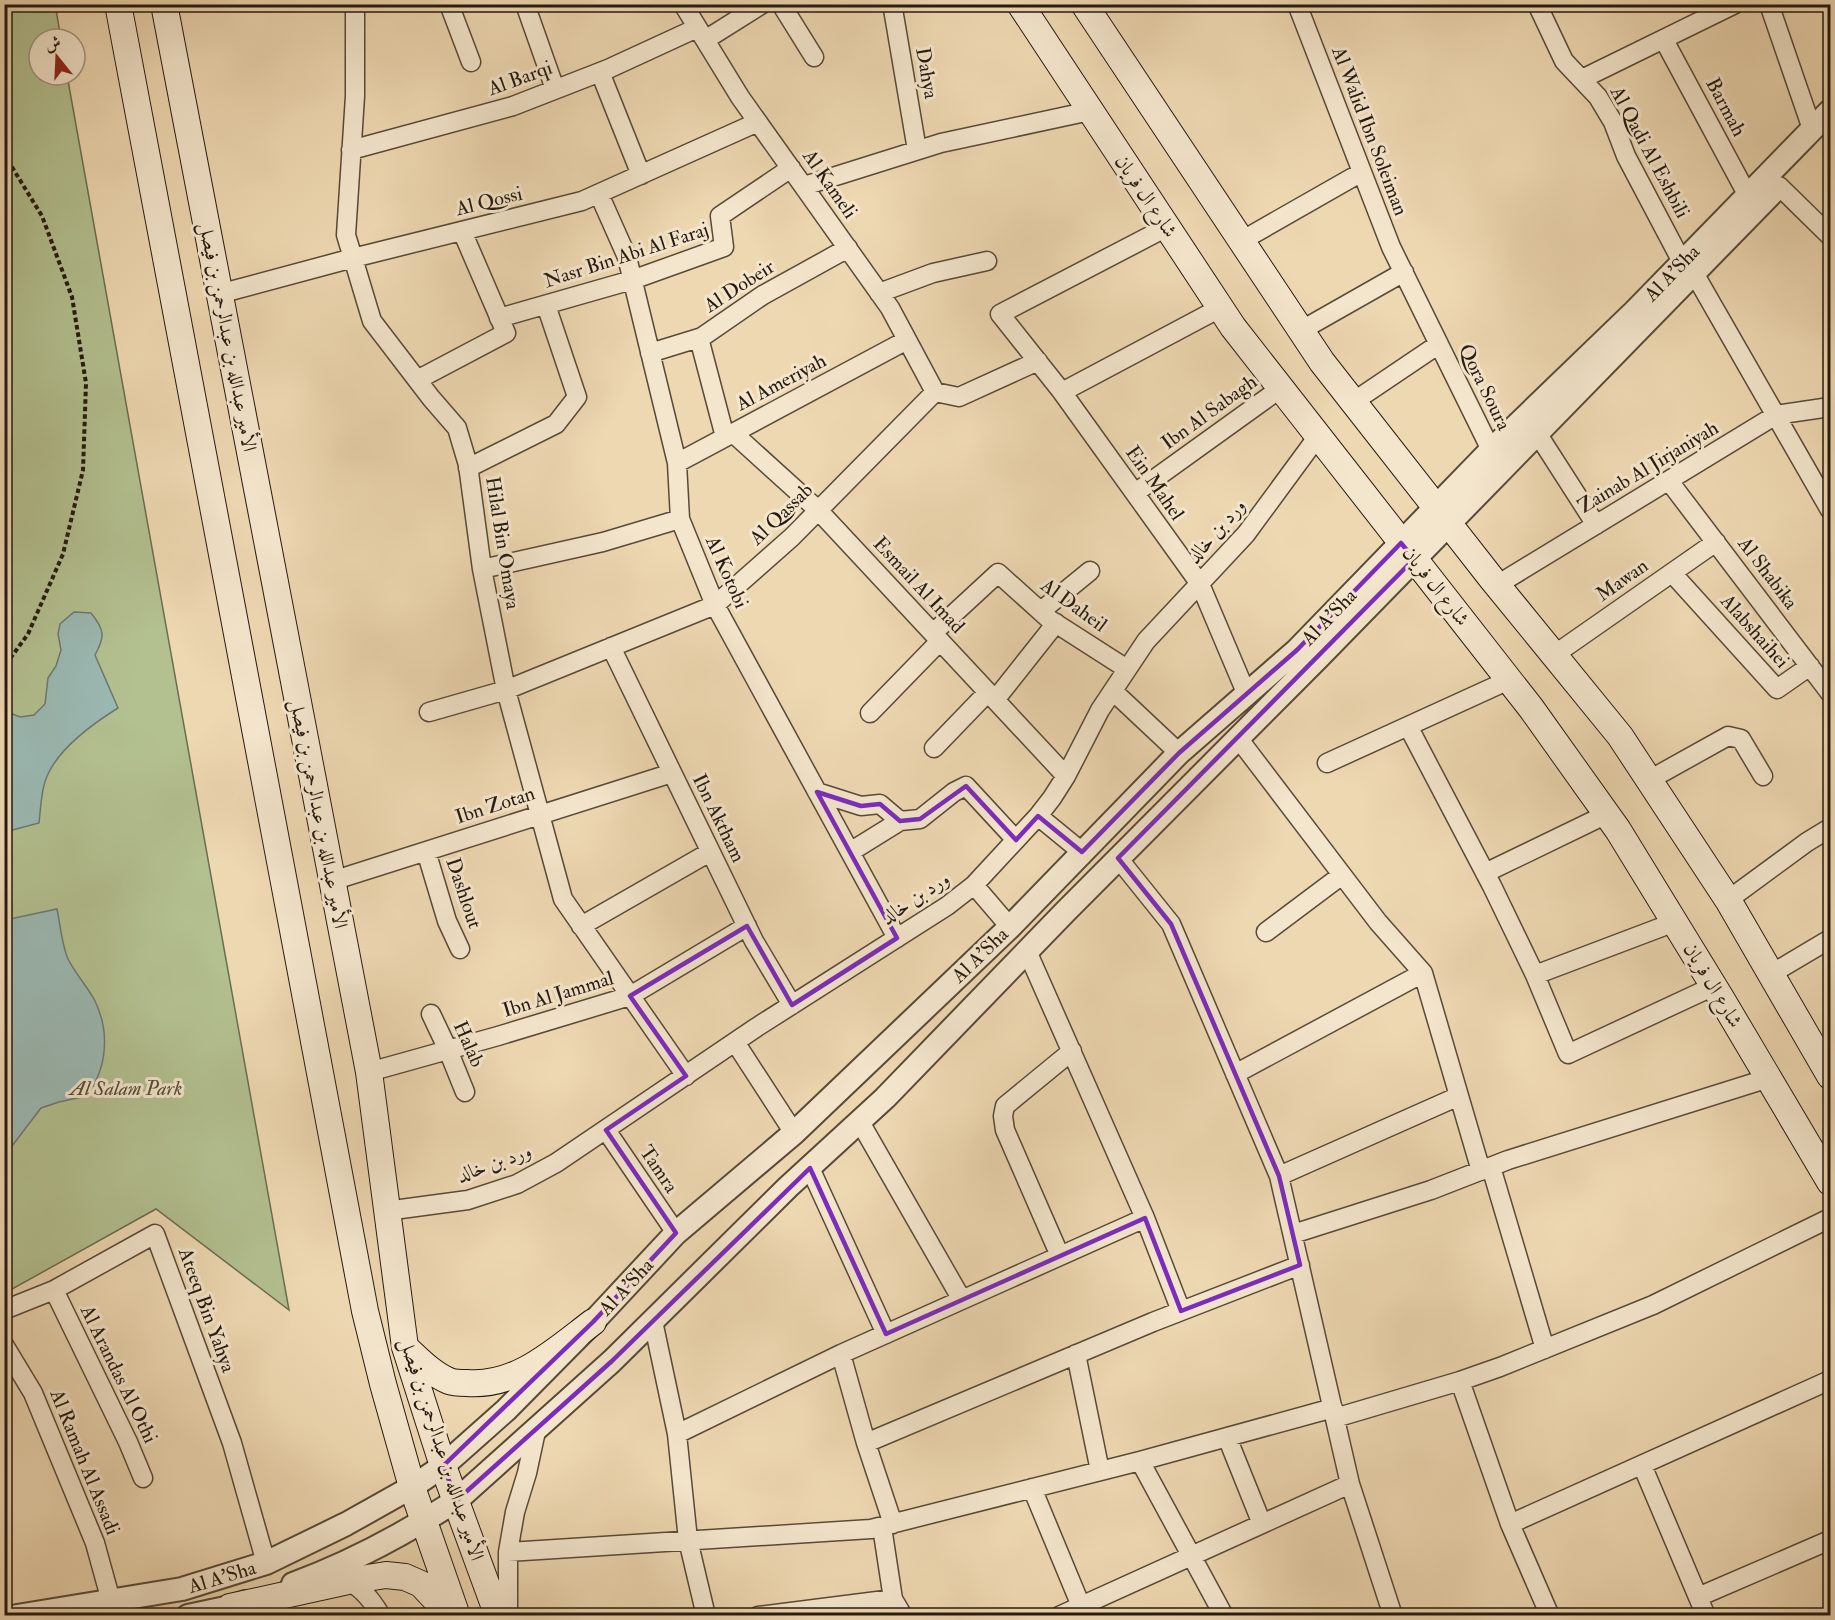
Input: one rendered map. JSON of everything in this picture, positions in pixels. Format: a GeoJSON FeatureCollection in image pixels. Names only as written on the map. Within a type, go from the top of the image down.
{"type":"FeatureCollection","features":[{"type":"Feature","properties":{"kind":"main road","name":"الأمير عبدالله بن عبدالرحمن بن فيصل"},"geometry":{"type":"LineString","coordinates":[[118,4],[365,1311],[412,1487],[457,1616]]}},
{"type":"Feature","properties":{"kind":"main road","name":"الأمير عبدالله بن عبدالرحمن بن فيصل"},"geometry":{"type":"LineString","coordinates":[[164,4],[369,1072],[405,1347],[443,1466],[498,1616]]}},
{"type":"Feature","properties":{"kind":"main road","name":"شارع ال فريان"},"geometry":{"type":"LineString","coordinates":[[1020,4],[1233,327],[1509,680],[1607,814],[1714,986],[1830,1182]]}},
{"type":"Feature","properties":{"kind":"main road"},"geometry":{"type":"LineString","coordinates":[[1084,4],[1322,362],[1442,516],[1620,736],[1728,900],[1771,974],[1823,1047],[1830,1076]]}},
{"type":"Feature","properties":{"kind":"main road"},"geometry":{"type":"LineString","coordinates":[[405,1347],[427,1367],[450,1382],[481,1384],[514,1376],[536,1364],[594,1322]]}},
{"type":"Feature","properties":{"kind":"main road"},"geometry":{"type":"LineString","coordinates":[[230,1608],[348,1581],[386,1575],[405,1577],[421,1584],[451,1616]]}},
{"type":"Feature","properties":{"kind":"street","name":"Hilal Bin Omaya"},"geometry":{"type":"LineString","coordinates":[[355,4],[354,96],[346,235],[372,321],[457,428],[468,468],[482,569],[506,690],[562,899],[686,1076]]}},
{"type":"Feature","properties":{"kind":"street"},"geometry":{"type":"LineString","coordinates":[[449,4],[471,62]]}},
{"type":"Feature","properties":{"kind":"street"},"geometry":{"type":"LineString","coordinates":[[525,4],[555,90]]}},
{"type":"Feature","properties":{"kind":"street","name":"Al Kameli"},"geometry":{"type":"LineString","coordinates":[[683,4],[740,97],[890,308],[935,392]]}},
{"type":"Feature","properties":{"kind":"street","name":"Al Barqi"},"geometry":{"type":"LineString","coordinates":[[351,150],[513,106],[701,34],[762,4]]}},
{"type":"Feature","properties":{"kind":"street"},"geometry":{"type":"LineString","coordinates":[[781,4],[814,57]]}},
{"type":"Feature","properties":{"kind":"street","name":"Dahya"},"geometry":{"type":"LineString","coordinates":[[891,4],[917,150]]}},
{"type":"Feature","properties":{"kind":"street","name":"Al Walid Ibn Soleiman"},"geometry":{"type":"LineString","coordinates":[[1297,4],[1391,247],[1404,272]]}},
{"type":"Feature","properties":{"kind":"street","name":"Al Qadi Al Eshbili"},"geometry":{"type":"LineString","coordinates":[[1538,4],[1564,61],[1598,97],[1613,122],[1626,156],[1688,268],[1830,510]]}},
{"type":"Feature","properties":{"kind":"street"},"geometry":{"type":"LineString","coordinates":[[1582,79],[1735,4]]}},
{"type":"Feature","properties":{"kind":"street"},"geometry":{"type":"LineString","coordinates":[[1769,4],[1821,131]]}},
{"type":"Feature","properties":{"kind":"street","name":"Barmah"},"geometry":{"type":"LineString","coordinates":[[1664,40],[1748,195]]}},
{"type":"Feature","properties":{"kind":"street"},"geometry":{"type":"LineString","coordinates":[[600,72],[641,174]]}},
{"type":"Feature","properties":{"kind":"street"},"geometry":{"type":"LineString","coordinates":[[804,186],[941,143],[1090,111]]}},
{"type":"Feature","properties":{"kind":"street","name":"Al A'Sha"},"geometry":{"type":"LineString","coordinates":[[1442,516],[1491,450],[1779,186],[1821,131],[1830,111]]}},
{"type":"Feature","properties":{"kind":"street","name":"Al Qossi"},"geometry":{"type":"LineString","coordinates":[[219,294],[582,201],[758,122]]}},
{"type":"Feature","properties":{"kind":"street","name":"Al A'Sha"},"geometry":{"type":"LineString","coordinates":[[188,1616],[230,1608],[323,1573],[424,1521],[457,1500],[536,1431],[885,1098],[1238,738],[1442,516],[1537,433],[1688,268],[1748,195],[1821,131]]}},
{"type":"Feature","properties":{"kind":"street","name":"Nasr Bin Abi Al Faraj"},"geometry":{"type":"LineString","coordinates":[[499,318],[632,280],[724,247],[720,216],[791,168]]}},
{"type":"Feature","properties":{"kind":"street"},"geometry":{"type":"LineString","coordinates":[[1241,241],[1362,172]]}},
{"type":"Feature","properties":{"kind":"street"},"geometry":{"type":"LineString","coordinates":[[1779,186],[1830,236]]}},
{"type":"Feature","properties":{"kind":"street","name":"Al Kotobi"},"geometry":{"type":"LineString","coordinates":[[599,194],[627,257],[677,463],[680,519],[715,605],[897,938]]}},
{"type":"Feature","properties":{"kind":"street","name":"Ein Mahel"},"geometry":{"type":"LineString","coordinates":[[1167,227],[1000,314],[1062,392],[1200,584],[1247,695]]}},
{"type":"Feature","properties":{"kind":"street"},"geometry":{"type":"LineString","coordinates":[[417,380],[506,333],[462,231]]}},
{"type":"Feature","properties":{"kind":"street","name":"Al Dobeir"},"geometry":{"type":"LineString","coordinates":[[650,353],[699,338],[763,295],[848,248]]}},
{"type":"Feature","properties":{"kind":"street"},"geometry":{"type":"LineString","coordinates":[[879,292],[933,273],[987,261]]}},
{"type":"Feature","properties":{"kind":"street"},"geometry":{"type":"LineString","coordinates":[[1300,331],[1404,272]]}},
{"type":"Feature","properties":{"kind":"street","name":"Qora Soura"},"geometry":{"type":"LineString","coordinates":[[1404,272],[1491,450]]}},
{"type":"Feature","properties":{"kind":"street"},"geometry":{"type":"LineString","coordinates":[[468,468],[555,424],[577,397],[546,305]]}},
{"type":"Feature","properties":{"kind":"street"},"geometry":{"type":"LineString","coordinates":[[1062,392],[1220,308]]}},
{"type":"Feature","properties":{"kind":"street"},"geometry":{"type":"LineString","coordinates":[[699,338],[729,435]]}},
{"type":"Feature","properties":{"kind":"street","name":"Al Ameriyah"},"geometry":{"type":"LineString","coordinates":[[677,463],[907,340]]}},
{"type":"Feature","properties":{"kind":"street","name":"Qora Soura"},"geometry":{"type":"LineString","coordinates":[[1353,402],[1439,344]]}},
{"type":"Feature","properties":{"kind":"street"},"geometry":{"type":"LineString","coordinates":[[935,392],[959,397],[1038,361]]}},
{"type":"Feature","properties":{"kind":"street","name":"Ibn Al Sabagh"},"geometry":{"type":"LineString","coordinates":[[1135,493],[1281,388]]}},
{"type":"Feature","properties":{"kind":"street","name":"Al Qassab"},"geometry":{"type":"LineString","coordinates":[[429,712],[506,690],[715,605],[792,537],[935,392]]}},
{"type":"Feature","properties":{"kind":"street","name":"Zainab Al Jirjaniyah"},"geometry":{"type":"LineString","coordinates":[[1497,585],[1776,415],[1830,407]]}},
{"type":"Feature","properties":{"kind":"street"},"geometry":{"type":"LineString","coordinates":[[1537,433],[1596,525]]}},
{"type":"Feature","properties":{"kind":"street","name":"Esmail Al Imad"},"geometry":{"type":"LineString","coordinates":[[729,435],[818,510],[1066,776]]}},
{"type":"Feature","properties":{"kind":"street","name":"ورد بن خالد"},"geometry":{"type":"LineString","coordinates":[[386,1210],[468,1200],[517,1184],[556,1163],[735,1042],[946,906],[974,885],[1052,798],[1100,710],[1146,641],[1246,534],[1318,436]]}},
{"type":"Feature","properties":{"kind":"street","name":"Al Shabika"},"geometry":{"type":"LineString","coordinates":[[1669,481],[1830,693]]}},
{"type":"Feature","properties":{"kind":"street"},"geometry":{"type":"LineString","coordinates":[[482,569],[586,547],[680,519]]}},
{"type":"Feature","properties":{"kind":"street","name":"Mawan"},"geometry":{"type":"LineString","coordinates":[[1554,655],[1716,542]]}},
{"type":"Feature","properties":{"kind":"street","name":"Al A'Sha"},"geometry":{"type":"LineString","coordinates":[[17,1616],[182,1589],[266,1563],[346,1524],[412,1487],[443,1466],[506,1410],[594,1322],[676,1233],[794,1133],[1010,927],[1179,753],[1408,551]]}},
{"type":"Feature","properties":{"kind":"street"},"geometry":{"type":"LineString","coordinates":[[1041,611],[1090,571]]}},
{"type":"Feature","properties":{"kind":"street","name":"Al Daheil"},"geometry":{"type":"LineString","coordinates":[[936,637],[998,573],[1056,623],[1128,669]]}},
{"type":"Feature","properties":{"kind":"street","name":"Alabshaihei"},"geometry":{"type":"LineString","coordinates":[[1672,573],[1777,689],[1810,666]]}},
{"type":"Feature","properties":{"kind":"street"},"geometry":{"type":"LineString","coordinates":[[934,748],[992,696],[1056,623]]}},
{"type":"Feature","properties":{"kind":"street"},"geometry":{"type":"LineString","coordinates":[[870,713],[936,637]]}},
{"type":"Feature","properties":{"kind":"street","name":"Ibn Aktham"},"geometry":{"type":"LineString","coordinates":[[611,647],[747,926],[792,1005]]}},
{"type":"Feature","properties":{"kind":"street"},"geometry":{"type":"LineString","coordinates":[[1327,764],[1509,680]]}},
{"type":"Feature","properties":{"kind":"street"},"geometry":{"type":"LineString","coordinates":[[1113,691],[1179,753]]}},
{"type":"Feature","properties":{"kind":"street"},"geometry":{"type":"LineString","coordinates":[[1408,726],[1485,873],[1535,975],[1568,1054],[1714,986]]}},
{"type":"Feature","properties":{"kind":"street"},"geometry":{"type":"LineString","coordinates":[[1649,780],[1728,736],[1741,739],[1763,776]]}},
{"type":"Feature","properties":{"kind":"street"},"geometry":{"type":"LineString","coordinates":[[1238,738],[1378,922],[1423,973],[1459,1096],[1486,1169],[1545,1348]]}},
{"type":"Feature","properties":{"kind":"street","name":"Ibn Zotan"},"geometry":{"type":"LineString","coordinates":[[332,881],[672,773]]}},
{"type":"Feature","properties":{"kind":"street"},"geometry":{"type":"LineString","coordinates":[[850,852],[900,820],[920,819],[954,792],[966,786],[1016,840]]}},
{"type":"Feature","properties":{"kind":"street"},"geometry":{"type":"LineString","coordinates":[[817,792],[861,807],[880,804],[900,820]]}},
{"type":"Feature","properties":{"kind":"street"},"geometry":{"type":"LineString","coordinates":[[1485,873],[1607,814]]}},
{"type":"Feature","properties":{"kind":"street"},"geometry":{"type":"LineString","coordinates":[[1038,816],[1082,852]]}},
{"type":"Feature","properties":{"kind":"street"},"geometry":{"type":"LineString","coordinates":[[1728,900],[1807,842],[1830,828]]}},
{"type":"Feature","properties":{"kind":"street","name":"Dashlout"},"geometry":{"type":"LineString","coordinates":[[426,851],[447,921],[460,949]]}},
{"type":"Feature","properties":{"kind":"street"},"geometry":{"type":"LineString","coordinates":[[581,926],[710,852]]}},
{"type":"Feature","properties":{"kind":"street"},"geometry":{"type":"LineString","coordinates":[[1118,858],[1171,924],[1279,1176],[1350,1484],[1393,1616]]}},
{"type":"Feature","properties":{"kind":"street"},"geometry":{"type":"LineString","coordinates":[[1266,932],[1342,874]]}},
{"type":"Feature","properties":{"kind":"street"},"geometry":{"type":"LineString","coordinates":[[974,885],[1010,927]]}},
{"type":"Feature","properties":{"kind":"street"},"geometry":{"type":"LineString","coordinates":[[1535,975],[1675,922]]}},
{"type":"Feature","properties":{"kind":"street","name":"Ibn Al Jammal"},"geometry":{"type":"LineString","coordinates":[[369,1072],[630,996],[747,926]]}},
{"type":"Feature","properties":{"kind":"street"},"geometry":{"type":"LineString","coordinates":[[1771,974],[1830,939]]}},
{"type":"Feature","properties":{"kind":"street"},"geometry":{"type":"LineString","coordinates":[[1027,951],[1145,1218],[1181,1311]]}},
{"type":"Feature","properties":{"kind":"street"},"geometry":{"type":"LineString","coordinates":[[1235,1074],[1423,973]]}},
{"type":"Feature","properties":{"kind":"street","name":"Halab"},"geometry":{"type":"LineString","coordinates":[[431,1014],[465,1092]]}},
{"type":"Feature","properties":{"kind":"street"},"geometry":{"type":"LineString","coordinates":[[735,1042],[794,1133]]}},
{"type":"Feature","properties":{"kind":"street"},"geometry":{"type":"LineString","coordinates":[[1060,1256],[1005,1130],[1003,1116],[1005,1106],[1072,1051]]}},
{"type":"Feature","properties":{"kind":"street"},"geometry":{"type":"LineString","coordinates":[[1293,1234],[1431,1190],[1508,1160],[1769,1078]]}},
{"type":"Feature","properties":{"kind":"street"},"geometry":{"type":"LineString","coordinates":[[1279,1176],[1459,1096]]}},
{"type":"Feature","properties":{"kind":"street"},"geometry":{"type":"LineString","coordinates":[[860,1122],[962,1300]]}},
{"type":"Feature","properties":{"kind":"street","name":"Tamra"},"geometry":{"type":"LineString","coordinates":[[606,1130],[676,1233]]}},
{"type":"Feature","properties":{"kind":"street"},"geometry":{"type":"LineString","coordinates":[[810,1168],[885,1334]]}},
{"type":"Feature","properties":{"kind":"street"},"geometry":{"type":"LineString","coordinates":[[677,1434],[841,1354],[1145,1218]]}},
{"type":"Feature","properties":{"kind":"street"},"geometry":{"type":"LineString","coordinates":[[508,1552],[871,1529],[1227,1437],[1461,1381],[1653,1305],[1830,1218]]}},
{"type":"Feature","properties":{"kind":"street","name":"Ateeq Bin Yahya"},"geometry":{"type":"LineString","coordinates":[[4,1310],[54,1290],[155,1234],[232,1443],[266,1563]]}},
{"type":"Feature","properties":{"kind":"street"},"geometry":{"type":"LineString","coordinates":[[866,1443],[1076,1354],[1300,1265]]}},
{"type":"Feature","properties":{"kind":"street","name":"Al Arandas Al Othi"},"geometry":{"type":"LineString","coordinates":[[54,1290],[143,1478]]}},
{"type":"Feature","properties":{"kind":"street"},"geometry":{"type":"LineString","coordinates":[[653,1321],[677,1434],[688,1540],[706,1616]]}},
{"type":"Feature","properties":{"kind":"street","name":"Al Ramah Al Assadi"},"geometry":{"type":"LineString","coordinates":[[4,1345],[33,1393],[95,1543],[111,1601]]}},
{"type":"Feature","properties":{"kind":"street"},"geometry":{"type":"LineString","coordinates":[[841,1354],[887,1525],[893,1599],[903,1616]]}},
{"type":"Feature","properties":{"kind":"street"},"geometry":{"type":"LineString","coordinates":[[1076,1354],[1100,1471]]}},
{"type":"Feature","properties":{"kind":"street"},"geometry":{"type":"LineString","coordinates":[[1510,1524],[1830,1380]]}},
{"type":"Feature","properties":{"kind":"street"},"geometry":{"type":"LineString","coordinates":[[1461,1381],[1510,1524],[1550,1616]]}},
{"type":"Feature","properties":{"kind":"street"},"geometry":{"type":"LineString","coordinates":[[508,1616],[508,1552],[514,1512],[527,1473],[536,1431]]}},
{"type":"Feature","properties":{"kind":"street"},"geometry":{"type":"LineString","coordinates":[[1227,1437],[1262,1524]]}},
{"type":"Feature","properties":{"kind":"street"},"geometry":{"type":"LineString","coordinates":[[1140,1461],[1224,1616]]}},
{"type":"Feature","properties":{"kind":"street"},"geometry":{"type":"LineString","coordinates":[[1642,1465],[1706,1616]]}},
{"type":"Feature","properties":{"kind":"street"},"geometry":{"type":"LineString","coordinates":[[1059,1616],[1084,1611],[1192,1555],[1350,1484]]}},
{"type":"Feature","properties":{"kind":"street"},"geometry":{"type":"LineString","coordinates":[[1032,1488],[1084,1611]]}},
{"type":"Feature","properties":{"kind":"street"},"geometry":{"type":"LineString","coordinates":[[1698,1597],[1830,1540]]}},
{"type":"Feature","properties":{"kind":"street"},"geometry":{"type":"LineString","coordinates":[[323,1573],[348,1581],[368,1596],[381,1616]]}},
{"type":"Feature","properties":{"kind":"street"},"geometry":{"type":"LineString","coordinates":[[758,1616],[893,1599]]}},
{"type":"Feature","properties":{"kind":"path"},"geometry":{"type":"LineString","coordinates":[[4,154],[42,216],[72,297],[86,383],[83,470],[63,554],[28,634],[4,667]]}},
{"type":"Feature","properties":{"kind":"highlighted area"},"geometry":{"type":"Polygon","coordinates":[[[1401,543],[1414,559],[1118,858],[1171,924],[1279,1176],[1300,1265],[1181,1311],[1145,1218],[886,1334],[810,1168],[612,1361],[457,1500],[443,1466],[593,1322],[676,1233],[606,1130],[686,1076],[630,996],[747,926],[792,1005],[897,938],[817,792],[861,806],[880,804],[900,821],[920,819],[966,786],[1016,840],[1038,816],[1082,852],[1179,753],[1297,650],[1401,543]]]}},
{"type":"Feature","properties":{"kind":"green space","name":"Al Salam Park"},"geometry":{"type":"Polygon","coordinates":[[[55,4],[59,27],[27,27],[27,87],[69,87],[289,1310],[156,1209],[5,1293],[4,5],[55,4]]]}},
{"type":"Feature","properties":{"kind":"water"},"geometry":{"type":"Polygon","coordinates":[[[74,612],[91,613],[99,624],[102,638],[95,655],[118,708],[79,736],[55,762],[44,784],[39,823],[5,832],[5,719],[7,720],[10,713],[20,717],[34,715],[45,704],[48,678],[56,666],[61,650],[58,634],[60,624],[74,612]]]}},
{"type":"Feature","properties":{"kind":"water"},"geometry":{"type":"Polygon","coordinates":[[[57,909],[68,959],[94,999],[103,1023],[102,1062],[99,1074],[86,1096],[41,1108],[12,1146],[5,1169],[5,920],[57,909]]]}}]}
